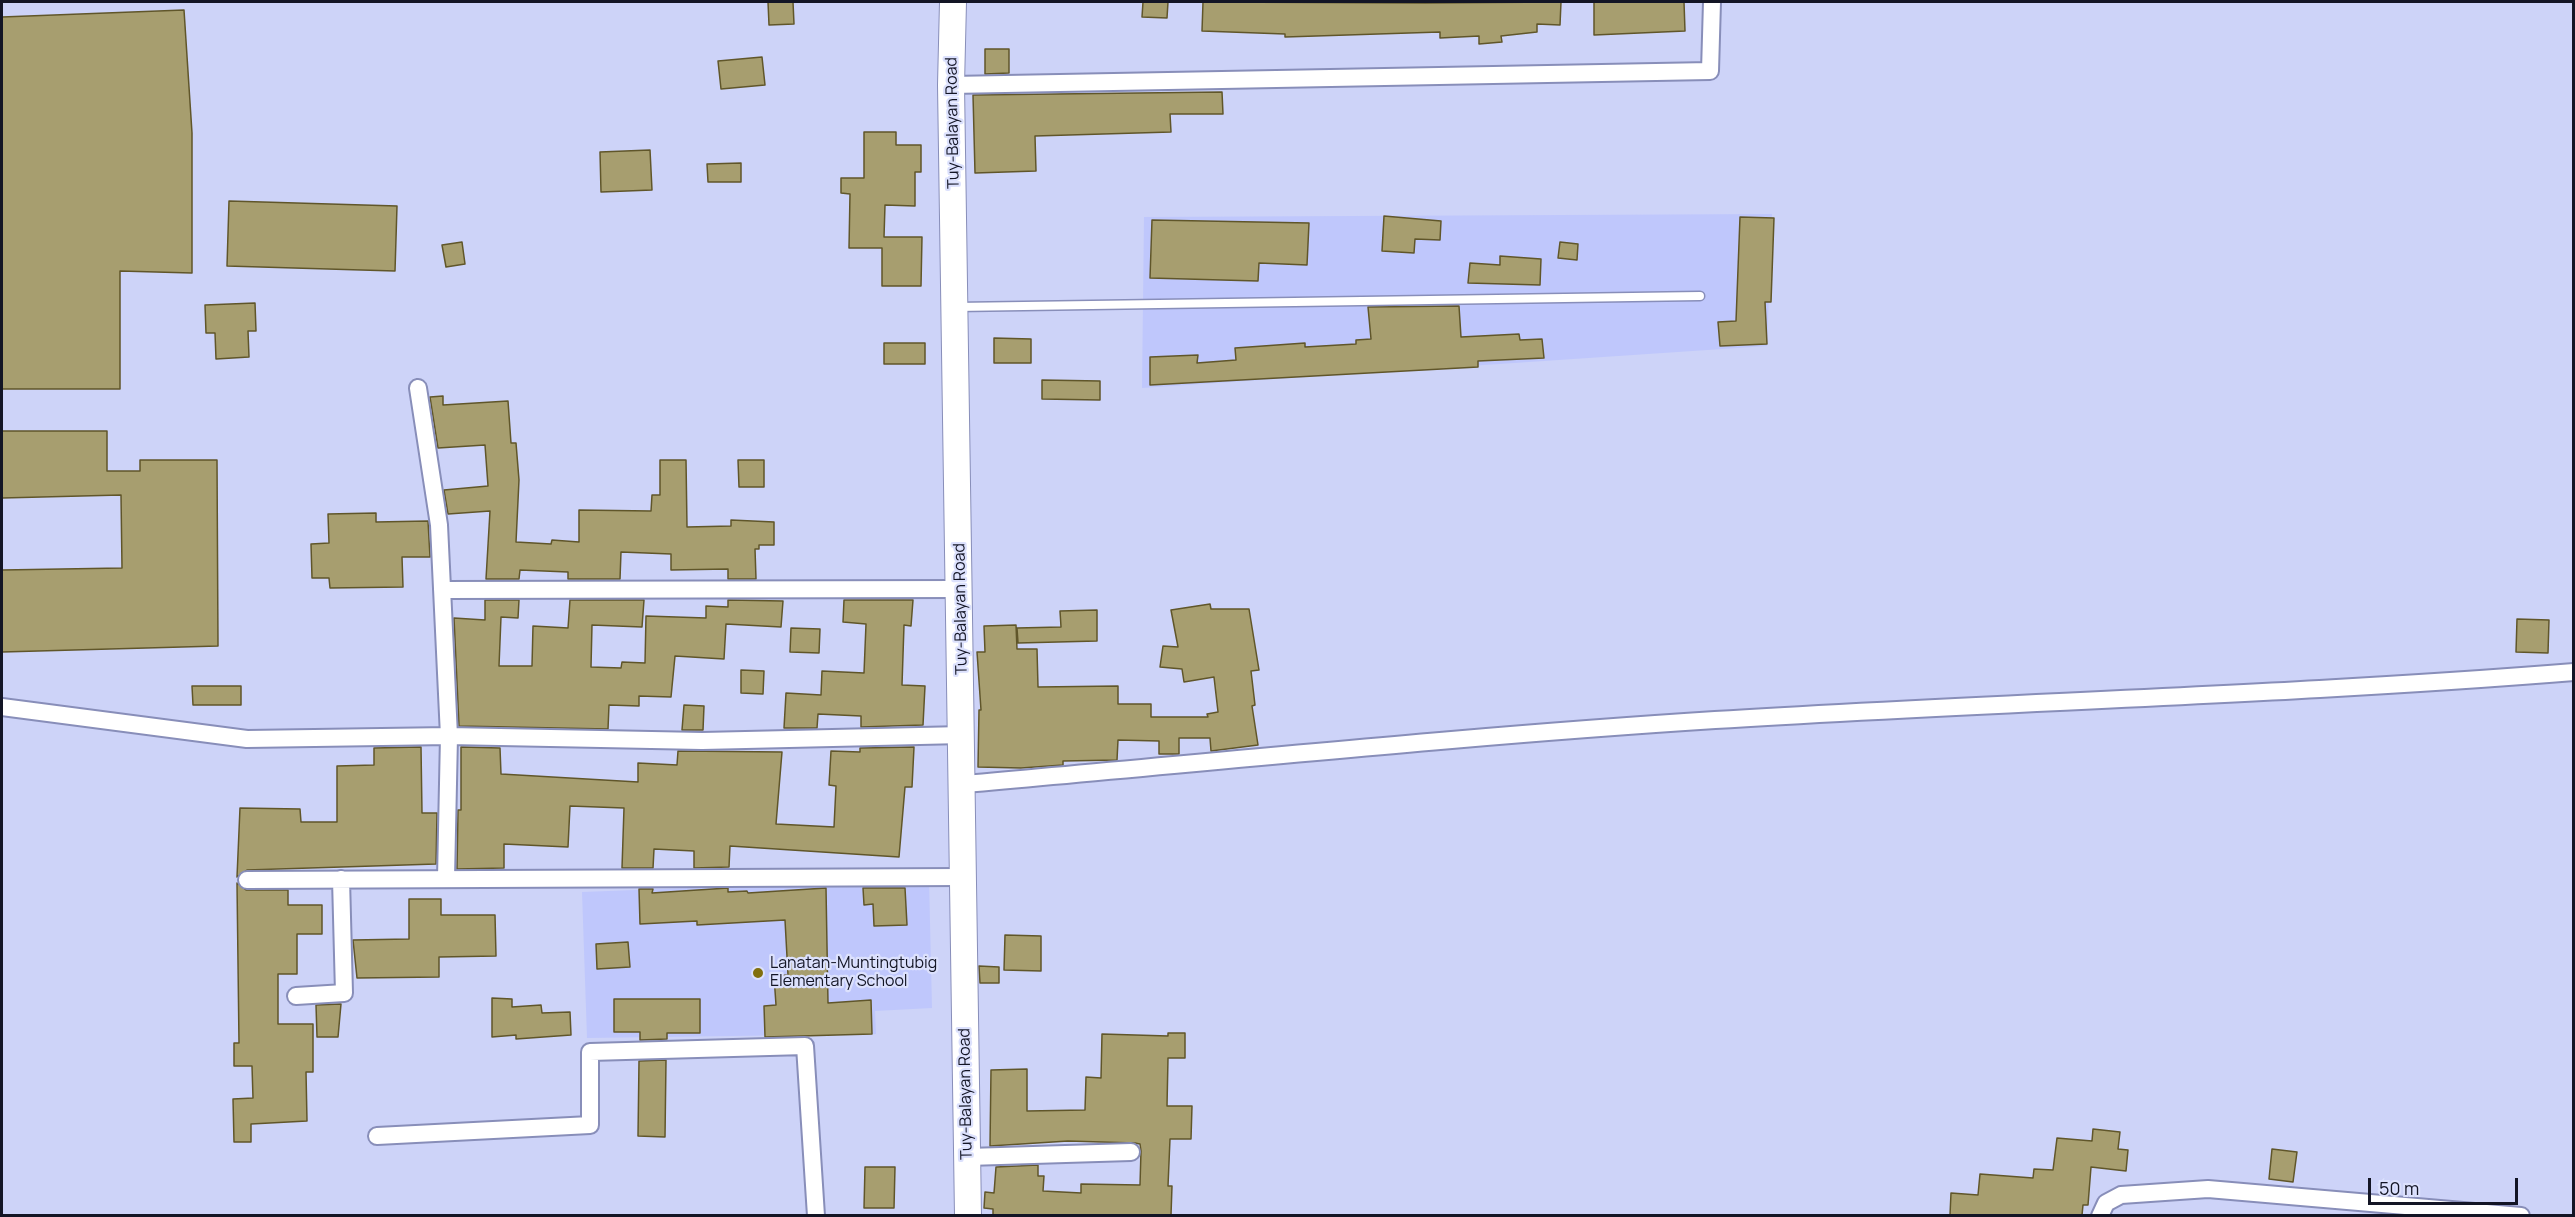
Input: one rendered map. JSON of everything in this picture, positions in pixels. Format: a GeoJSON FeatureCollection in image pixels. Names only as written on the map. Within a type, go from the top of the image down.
{"type":"FeatureCollection","features":[{"type":"Feature","properties":{"kind":"main road","name":"Tuy-Balayan Road"},"geometry":{"type":"LineString","coordinates":[[953,2],[951,85],[964,784],[963,877],[968,1215]]}},
{"type":"Feature","properties":{"kind":"street"},"geometry":{"type":"LineString","coordinates":[[951,85],[1710,71],[1712,2]]}},
{"type":"Feature","properties":{"kind":"street"},"geometry":{"type":"LineString","coordinates":[[418,388],[440,525],[449,736],[446,878]]}},
{"type":"Feature","properties":{"kind":"street"},"geometry":{"type":"LineString","coordinates":[[442,590],[960,589]]}},
{"type":"Feature","properties":{"kind":"street"},"geometry":{"type":"LineString","coordinates":[[964,784],[1711,720],[2067,700],[2426,684],[2574,672]]}},
{"type":"Feature","properties":{"kind":"street"},"geometry":{"type":"LineString","coordinates":[[2,707],[247,739],[449,736],[702,741],[963,735]]}},
{"type":"Feature","properties":{"kind":"street"},"geometry":{"type":"LineString","coordinates":[[247,880],[963,877]]}},
{"type":"Feature","properties":{"kind":"street"},"geometry":{"type":"LineString","coordinates":[[297,996],[344,993],[341,879]]}},
{"type":"Feature","properties":{"kind":"street"},"geometry":{"type":"LineString","coordinates":[[377,1136],[590,1125],[590,1052],[805,1046],[816,1215]]}},
{"type":"Feature","properties":{"kind":"street"},"geometry":{"type":"LineString","coordinates":[[968,1157],[1131,1152]]}},
{"type":"Feature","properties":{"kind":"street"},"geometry":{"type":"LineString","coordinates":[[2100,1215],[2106,1203],[2121,1195],[2208,1189],[2521,1215]]}},
{"type":"Feature","properties":{"kind":"lane"},"geometry":{"type":"LineString","coordinates":[[956,307],[1700,296]]}},
{"type":"Feature","properties":{"kind":"shaded area"},"geometry":{"type":"Polygon","coordinates":[[[1772,214],[1767,346],[1142,388],[1144,217],[1772,214]]]}},
{"type":"Feature","properties":{"kind":"shaded area","name":"Lanatan-Muntingtubig Elementary School"},"geometry":{"type":"Polygon","coordinates":[[[929,879],[932,1008],[875,1011],[876,1034],[587,1038],[582,892],[929,879]]]}},
{"type":"Feature","properties":{"kind":"building"},"geometry":{"type":"Polygon","coordinates":[[[768,2],[793,2],[794,24],[769,25],[768,2]]]}},
{"type":"Feature","properties":{"kind":"building"},"geometry":{"type":"Polygon","coordinates":[[[1143,2],[1168,2],[1167,18],[1142,17],[1143,2]]]}},
{"type":"Feature","properties":{"kind":"building"},"geometry":{"type":"Polygon","coordinates":[[[1203,2],[1561,2],[1560,25],[1537,24],[1537,32],[1501,36],[1502,42],[1479,44],[1479,36],[1440,38],[1440,32],[1285,37],[1285,34],[1202,31],[1203,2]]]}},
{"type":"Feature","properties":{"kind":"building"},"geometry":{"type":"Polygon","coordinates":[[[1594,2],[1684,2],[1685,31],[1594,35],[1594,2]]]}},
{"type":"Feature","properties":{"kind":"building"},"geometry":{"type":"Polygon","coordinates":[[[184,10],[192,133],[192,273],[120,271],[120,389],[2,389],[2,17],[184,10]]]}},
{"type":"Feature","properties":{"kind":"building"},"geometry":{"type":"Polygon","coordinates":[[[985,49],[1009,49],[1009,73],[985,74],[985,49]]]}},
{"type":"Feature","properties":{"kind":"building"},"geometry":{"type":"Polygon","coordinates":[[[762,57],[765,85],[721,89],[718,61],[762,57]]]}},
{"type":"Feature","properties":{"kind":"building"},"geometry":{"type":"Polygon","coordinates":[[[1222,92],[1223,114],[1170,114],[1171,132],[1035,136],[1036,171],[975,173],[973,95],[1222,92]]]}},
{"type":"Feature","properties":{"kind":"building"},"geometry":{"type":"Polygon","coordinates":[[[864,132],[896,132],[896,145],[921,145],[921,172],[915,172],[915,206],[885,205],[884,237],[922,237],[921,286],[882,286],[882,248],[849,248],[850,194],[841,193],[841,178],[864,178],[864,132]]]}},
{"type":"Feature","properties":{"kind":"building"},"geometry":{"type":"Polygon","coordinates":[[[650,150],[652,190],[601,192],[600,152],[650,150]]]}},
{"type":"Feature","properties":{"kind":"building"},"geometry":{"type":"Polygon","coordinates":[[[741,163],[741,182],[708,182],[707,164],[741,163]]]}},
{"type":"Feature","properties":{"kind":"building"},"geometry":{"type":"Polygon","coordinates":[[[229,201],[397,206],[395,271],[227,266],[229,201]]]}},
{"type":"Feature","properties":{"kind":"building"},"geometry":{"type":"Polygon","coordinates":[[[1384,216],[1441,221],[1440,240],[1415,239],[1414,253],[1382,251],[1384,216]]]}},
{"type":"Feature","properties":{"kind":"building"},"geometry":{"type":"Polygon","coordinates":[[[1740,217],[1774,218],[1771,302],[1765,302],[1767,344],[1720,346],[1718,322],[1736,321],[1740,217]]]}},
{"type":"Feature","properties":{"kind":"building"},"geometry":{"type":"Polygon","coordinates":[[[1152,220],[1309,223],[1307,265],[1259,263],[1258,281],[1150,278],[1152,220]]]}},
{"type":"Feature","properties":{"kind":"building"},"geometry":{"type":"Polygon","coordinates":[[[462,242],[465,264],[446,267],[442,245],[462,242]]]}},
{"type":"Feature","properties":{"kind":"building"},"geometry":{"type":"Polygon","coordinates":[[[1560,242],[1578,244],[1577,260],[1558,258],[1560,242]]]}},
{"type":"Feature","properties":{"kind":"building"},"geometry":{"type":"Polygon","coordinates":[[[1500,256],[1541,259],[1540,285],[1468,283],[1470,263],[1500,265],[1500,256]]]}},
{"type":"Feature","properties":{"kind":"building"},"geometry":{"type":"Polygon","coordinates":[[[255,303],[256,331],[248,331],[249,357],[216,359],[215,333],[206,333],[205,305],[255,303]]]}},
{"type":"Feature","properties":{"kind":"building"},"geometry":{"type":"Polygon","coordinates":[[[1459,306],[1461,337],[1519,334],[1520,340],[1542,339],[1544,358],[1478,361],[1478,367],[1150,385],[1150,357],[1198,355],[1197,363],[1236,360],[1235,348],[1305,343],[1305,347],[1356,344],[1356,340],[1371,339],[1368,307],[1459,306]]]}},
{"type":"Feature","properties":{"kind":"building"},"geometry":{"type":"Polygon","coordinates":[[[994,338],[1031,339],[1031,363],[994,363],[994,338]]]}},
{"type":"Feature","properties":{"kind":"building"},"geometry":{"type":"Polygon","coordinates":[[[884,343],[925,343],[925,364],[884,364],[884,343]]]}},
{"type":"Feature","properties":{"kind":"building"},"geometry":{"type":"Polygon","coordinates":[[[1042,380],[1100,381],[1100,400],[1042,399],[1042,380]]]}},
{"type":"Feature","properties":{"kind":"building"},"geometry":{"type":"Polygon","coordinates":[[[443,396],[443,405],[508,401],[511,443],[516,443],[519,480],[516,542],[551,544],[552,540],[579,542],[579,510],[651,511],[652,495],[660,495],[660,460],[686,460],[687,527],[731,526],[731,520],[774,522],[774,545],[759,545],[759,549],[755,549],[756,579],[728,579],[728,569],[671,570],[671,554],[621,552],[620,579],[568,579],[568,572],[520,570],[519,579],[486,579],[490,511],[448,514],[444,490],[488,486],[485,445],[438,448],[430,397],[443,396]]]}},
{"type":"Feature","properties":{"kind":"building"},"geometry":{"type":"Polygon","coordinates":[[[2,431],[107,431],[107,471],[140,471],[140,460],[217,460],[218,646],[2,652],[2,570],[122,568],[121,495],[2,498],[2,431]]]}},
{"type":"Feature","properties":{"kind":"building"},"geometry":{"type":"Polygon","coordinates":[[[738,460],[764,460],[764,487],[739,487],[738,460]]]}},
{"type":"Feature","properties":{"kind":"building"},"geometry":{"type":"Polygon","coordinates":[[[376,513],[376,522],[428,521],[430,557],[402,557],[403,587],[330,588],[329,578],[312,578],[311,544],[329,543],[328,514],[376,513]]]}},
{"type":"Feature","properties":{"kind":"building"},"geometry":{"type":"Polygon","coordinates":[[[485,600],[519,600],[518,618],[501,617],[499,666],[532,666],[533,626],[568,628],[570,600],[644,600],[642,627],[592,625],[591,667],[621,668],[622,662],[645,663],[646,616],[706,618],[706,606],[728,607],[728,600],[783,601],[781,627],[726,624],[724,659],[675,656],[671,697],[639,696],[639,706],[609,705],[608,729],[459,726],[454,618],[485,620],[485,600]]]}},
{"type":"Feature","properties":{"kind":"building"},"geometry":{"type":"Polygon","coordinates":[[[844,600],[913,600],[911,626],[904,625],[902,685],[925,686],[923,725],[861,727],[861,716],[818,714],[817,728],[784,728],[786,693],[821,695],[822,671],[864,673],[866,624],[843,622],[844,600]]]}},
{"type":"Feature","properties":{"kind":"building"},"geometry":{"type":"Polygon","coordinates":[[[1210,604],[1211,609],[1249,609],[1259,670],[1251,671],[1255,705],[1252,706],[1258,745],[1211,751],[1210,738],[1179,738],[1179,754],[1159,754],[1159,741],[1118,740],[1117,760],[1063,761],[1063,765],[1021,768],[978,767],[979,710],[981,710],[977,652],[985,652],[984,626],[1016,625],[1017,649],[1037,649],[1038,687],[1118,686],[1118,704],[1151,704],[1151,717],[1208,717],[1207,714],[1218,712],[1214,677],[1184,682],[1182,669],[1160,667],[1163,646],[1178,647],[1171,610],[1210,604]]]}},
{"type":"Feature","properties":{"kind":"building"},"geometry":{"type":"Polygon","coordinates":[[[1097,610],[1097,641],[1018,643],[1017,628],[1061,627],[1060,611],[1097,610]]]}},
{"type":"Feature","properties":{"kind":"building"},"geometry":{"type":"Polygon","coordinates":[[[2517,619],[2549,620],[2548,653],[2516,652],[2517,619]]]}},
{"type":"Feature","properties":{"kind":"building"},"geometry":{"type":"Polygon","coordinates":[[[791,628],[820,629],[819,653],[790,652],[791,628]]]}},
{"type":"Feature","properties":{"kind":"building"},"geometry":{"type":"Polygon","coordinates":[[[741,670],[764,671],[763,694],[741,693],[741,670]]]}},
{"type":"Feature","properties":{"kind":"building"},"geometry":{"type":"Polygon","coordinates":[[[192,686],[241,686],[241,705],[193,705],[192,686]]]}},
{"type":"Feature","properties":{"kind":"building"},"geometry":{"type":"Polygon","coordinates":[[[684,705],[704,706],[703,730],[682,730],[684,705]]]}},
{"type":"Feature","properties":{"kind":"building"},"geometry":{"type":"Polygon","coordinates":[[[421,747],[422,813],[437,813],[436,864],[247,870],[237,877],[240,808],[300,809],[301,822],[337,822],[337,766],[374,765],[374,748],[421,747]]]}},
{"type":"Feature","properties":{"kind":"building"},"geometry":{"type":"Polygon","coordinates":[[[461,747],[500,748],[501,774],[638,782],[638,763],[677,765],[678,751],[782,752],[776,824],[834,827],[836,786],[829,785],[831,751],[860,752],[860,748],[914,747],[912,787],[905,787],[899,857],[730,846],[729,867],[694,868],[694,851],[654,849],[653,868],[622,868],[624,808],[570,806],[568,847],[504,844],[504,868],[457,869],[458,810],[461,810],[461,747]]]}},
{"type":"Feature","properties":{"kind":"building"},"geometry":{"type":"Polygon","coordinates":[[[237,883],[246,890],[288,890],[288,905],[322,905],[322,934],[297,934],[297,974],[278,974],[278,1024],[313,1024],[313,1072],[306,1072],[307,1121],[251,1124],[251,1142],[234,1142],[233,1099],[253,1098],[252,1066],[234,1066],[234,1043],[239,1043],[237,883]]]}},
{"type":"Feature","properties":{"kind":"building"},"geometry":{"type":"Polygon","coordinates":[[[728,888],[728,892],[747,891],[748,893],[826,888],[828,1003],[871,1000],[872,1034],[765,1037],[764,1006],[776,1005],[774,976],[788,975],[785,920],[697,925],[697,921],[640,924],[639,889],[653,889],[652,893],[728,888]]]}},
{"type":"Feature","properties":{"kind":"building"},"geometry":{"type":"Polygon","coordinates":[[[863,888],[905,888],[907,925],[874,926],[873,904],[864,905],[863,888]]]}},
{"type":"Feature","properties":{"kind":"building"},"geometry":{"type":"Polygon","coordinates":[[[409,899],[441,899],[441,915],[495,915],[496,956],[439,957],[439,977],[357,978],[353,940],[409,939],[409,899]]]}},
{"type":"Feature","properties":{"kind":"building"},"geometry":{"type":"Polygon","coordinates":[[[1005,935],[1041,936],[1041,971],[1004,970],[1005,935]]]}},
{"type":"Feature","properties":{"kind":"building"},"geometry":{"type":"Polygon","coordinates":[[[628,942],[630,967],[597,969],[596,944],[628,942]]]}},
{"type":"Feature","properties":{"kind":"building"},"geometry":{"type":"Polygon","coordinates":[[[979,966],[999,967],[999,983],[980,983],[979,966]]]}},
{"type":"Feature","properties":{"kind":"building"},"geometry":{"type":"Polygon","coordinates":[[[492,998],[512,999],[512,1007],[541,1005],[542,1013],[570,1012],[571,1035],[516,1039],[516,1035],[492,1037],[492,998]]]}},
{"type":"Feature","properties":{"kind":"building"},"geometry":{"type":"Polygon","coordinates":[[[614,999],[700,999],[700,1033],[667,1033],[667,1039],[640,1040],[640,1032],[614,1032],[614,999]]]}},
{"type":"Feature","properties":{"kind":"building"},"geometry":{"type":"Polygon","coordinates":[[[341,1004],[338,1037],[317,1037],[316,1005],[341,1004]]]}},
{"type":"Feature","properties":{"kind":"building"},"geometry":{"type":"Polygon","coordinates":[[[1168,1033],[1185,1033],[1185,1058],[1168,1058],[1167,1106],[1192,1106],[1191,1139],[1170,1139],[1168,1186],[1172,1186],[1171,1215],[993,1215],[993,1209],[984,1208],[985,1192],[994,1193],[996,1167],[1038,1165],[1038,1176],[1044,1176],[1043,1191],[1081,1193],[1081,1184],[1140,1185],[1140,1144],[1068,1141],[990,1146],[991,1070],[1027,1069],[1027,1111],[1085,1110],[1086,1077],[1101,1078],[1102,1034],[1168,1036],[1168,1033]]]}},
{"type":"Feature","properties":{"kind":"building"},"geometry":{"type":"Polygon","coordinates":[[[666,1060],[665,1137],[638,1136],[639,1061],[666,1060]]]}},
{"type":"Feature","properties":{"kind":"building"},"geometry":{"type":"Polygon","coordinates":[[[2093,1129],[2120,1132],[2118,1149],[2128,1150],[2126,1171],[2091,1167],[2088,1205],[2083,1205],[2082,1215],[1950,1215],[1951,1193],[1978,1195],[1980,1174],[2033,1178],[2034,1169],[2053,1170],[2057,1138],[2092,1141],[2093,1129]]]}},
{"type":"Feature","properties":{"kind":"building"},"geometry":{"type":"Polygon","coordinates":[[[2272,1149],[2297,1152],[2293,1182],[2269,1179],[2272,1149]]]}},
{"type":"Feature","properties":{"kind":"building"},"geometry":{"type":"Polygon","coordinates":[[[865,1167],[895,1167],[894,1208],[864,1208],[865,1167]]]}},
{"type":"Feature","properties":{"kind":"place","name":"Lanatan-Muntingtubig Elementary School"},"geometry":{"type":"Point","coordinates":[758,973]}}]}
